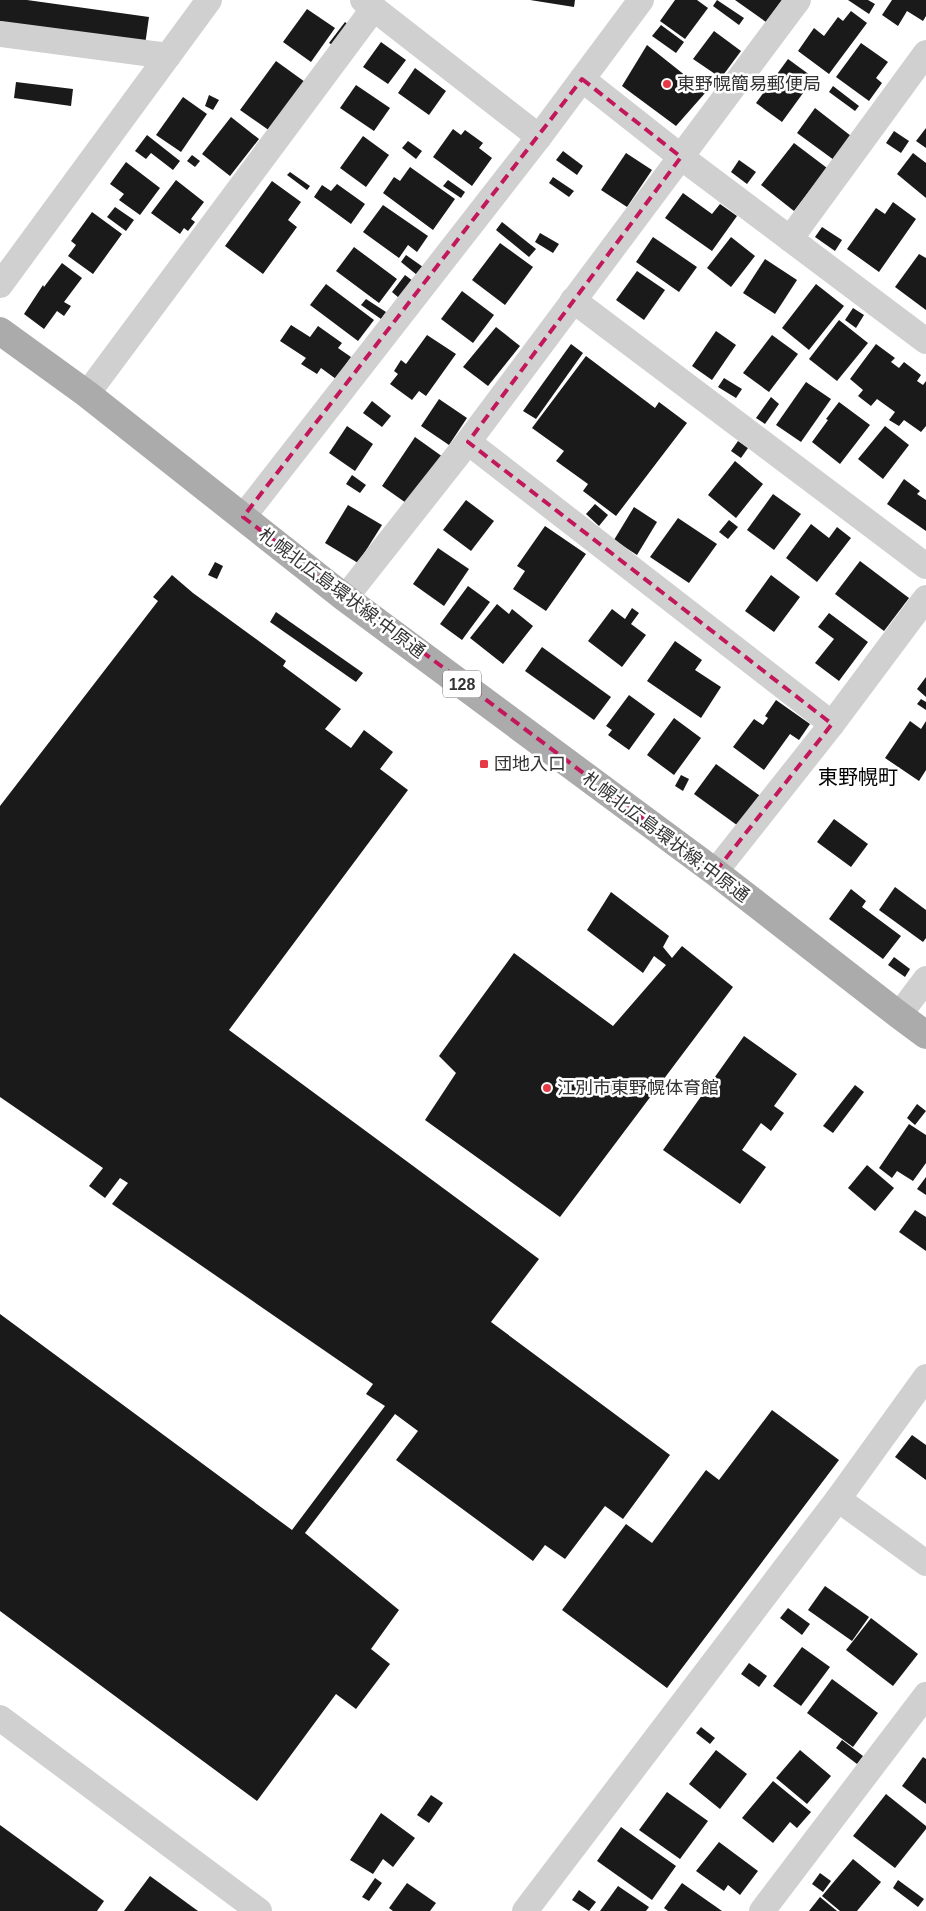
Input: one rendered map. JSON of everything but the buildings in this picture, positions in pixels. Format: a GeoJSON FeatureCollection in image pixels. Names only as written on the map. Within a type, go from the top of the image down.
{"type":"FeatureCollection","features":[{"type":"Feature","properties":{"kind":"main road","name":"札幌北広島環状線;中原通"},"geometry":{"type":"LineString","coordinates":[[0,331],[87,394],[345,598],[715,872],[926,1034]]}},
{"type":"Feature","properties":{"kind":"street"},"geometry":{"type":"LineString","coordinates":[[0,285],[209,0]]}},
{"type":"Feature","properties":{"kind":"street"},"geometry":{"type":"LineString","coordinates":[[243,517],[539,137],[641,0]]}},
{"type":"Feature","properties":{"kind":"street"},"geometry":{"type":"LineString","coordinates":[[345,598],[468,442],[798,0]]}},
{"type":"Feature","properties":{"kind":"street"},"geometry":{"type":"LineString","coordinates":[[87,394],[369,4],[539,137]]}},
{"type":"Feature","properties":{"kind":"street"},"geometry":{"type":"LineString","coordinates":[[0,34],[168,56]]}},
{"type":"Feature","properties":{"kind":"street"},"geometry":{"type":"LineString","coordinates":[[790,239],[926,53]]}},
{"type":"Feature","properties":{"kind":"street"},"geometry":{"type":"LineString","coordinates":[[582,79],[681,157],[926,341]]}},
{"type":"Feature","properties":{"kind":"street"},"geometry":{"type":"LineString","coordinates":[[573,300],[926,566]]}},
{"type":"Feature","properties":{"kind":"street"},"geometry":{"type":"LineString","coordinates":[[468,442],[832,724]]}},
{"type":"Feature","properties":{"kind":"street"},"geometry":{"type":"LineString","coordinates":[[715,872],[832,724],[926,598]]}},
{"type":"Feature","properties":{"kind":"street"},"geometry":{"type":"LineString","coordinates":[[899,1015],[926,979]]}},
{"type":"Feature","properties":{"kind":"street"},"geometry":{"type":"LineString","coordinates":[[525,1911],[838,1499],[926,1377]]}},
{"type":"Feature","properties":{"kind":"street"},"geometry":{"type":"LineString","coordinates":[[838,1499],[926,1564]]}},
{"type":"Feature","properties":{"kind":"street"},"geometry":{"type":"LineString","coordinates":[[762,1911],[926,1695]]}},
{"type":"Feature","properties":{"kind":"street"},"geometry":{"type":"LineString","coordinates":[[0,1718],[259,1911]]}},
{"type":"Feature","properties":{"kind":"highlighted area"},"geometry":{"type":"Polygon","coordinates":[[[582,79],[681,157],[468,442],[832,724],[715,872],[243,517],[582,79]]]}},
{"type":"Feature","properties":{"kind":"place","name":"東野幌簡易郵便局"},"geometry":{"type":"Point","coordinates":[667,84]}},
{"type":"Feature","properties":{"kind":"place","name":"団地入口"},"geometry":{"type":"Point","coordinates":[484,764]}},
{"type":"Feature","properties":{"kind":"place","name":"江別市東野幌体育館"},"geometry":{"type":"Point","coordinates":[547,1088]}},
{"type":"Feature","properties":{"kind":"district","name":"東野幌町"},"geometry":{"type":"Point","coordinates":[858,777]}}]}
